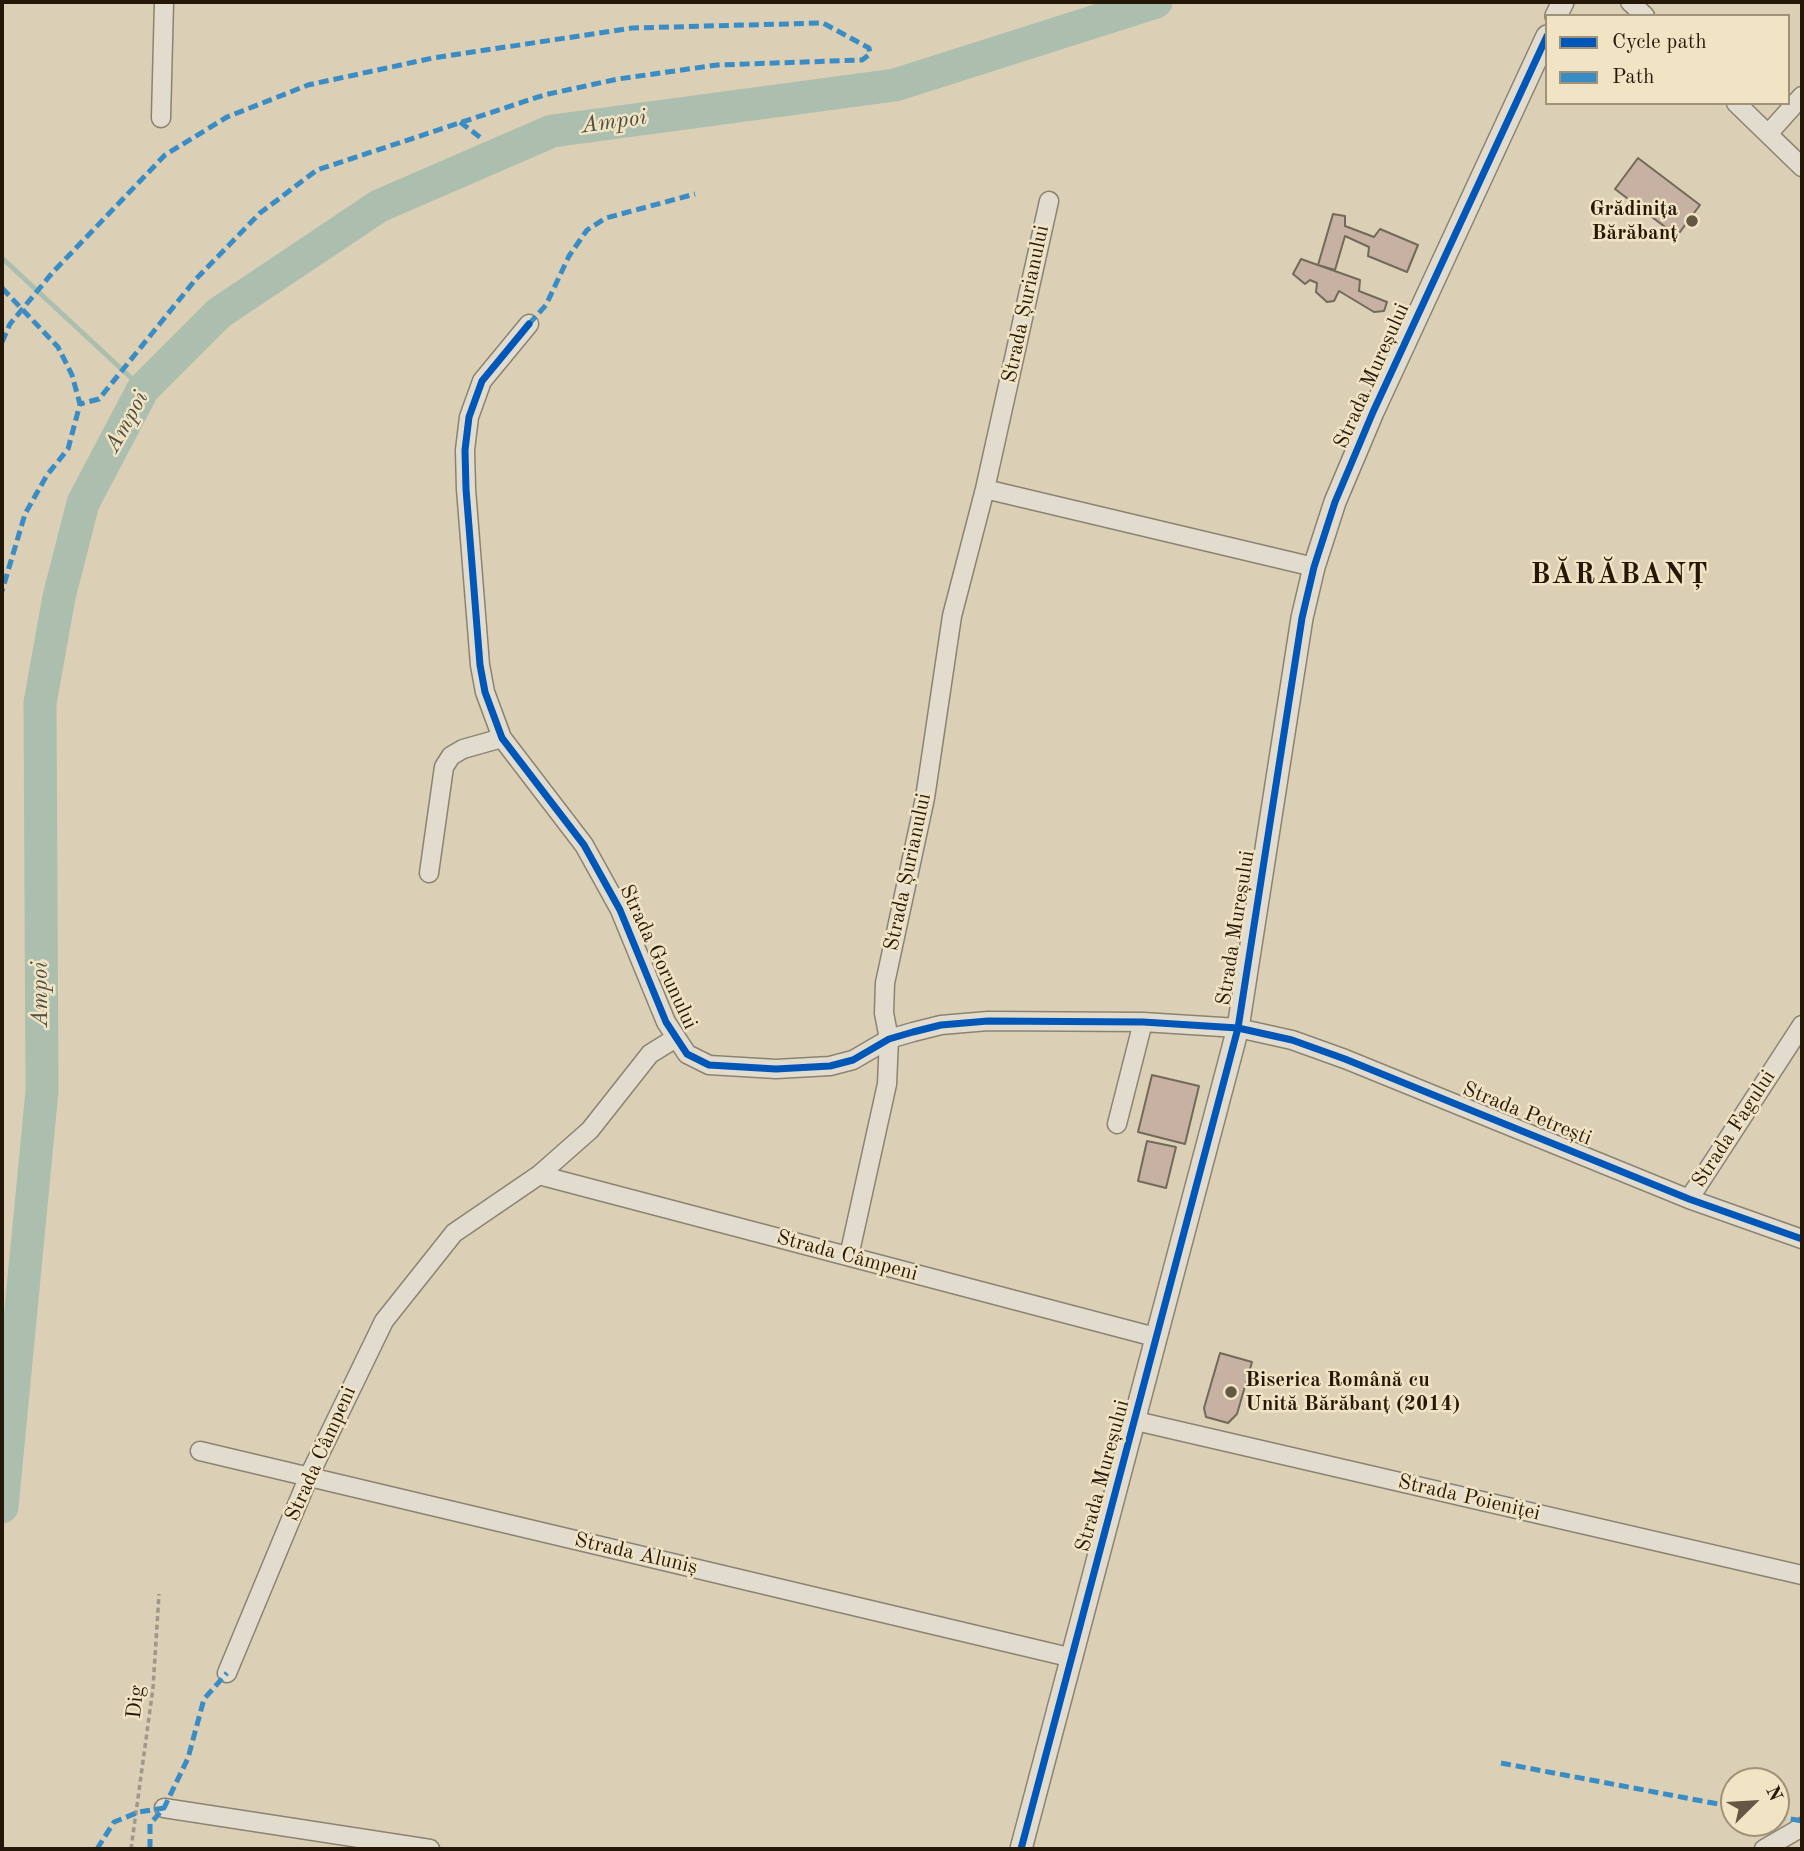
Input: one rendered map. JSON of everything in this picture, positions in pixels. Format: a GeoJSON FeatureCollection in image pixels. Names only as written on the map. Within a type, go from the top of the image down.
{"type":"FeatureCollection","features":[{"type":"Feature","properties":{"kind":"street"},"geometry":{"type":"LineString","coordinates":[[161,118],[164,2]]}},
{"type":"Feature","properties":{"kind":"street"},"geometry":{"type":"LineString","coordinates":[[1630,2],[1643,14]]}},
{"type":"Feature","properties":{"kind":"street","name":"Strada Mureșului"},"geometry":{"type":"LineString","coordinates":[[1021,1849],[1238,1028],[1300,632],[1314,567],[1335,502],[1373,412],[1545,40]]}},
{"type":"Feature","properties":{"kind":"street"},"geometry":{"type":"LineString","coordinates":[[1768,134],[1802,96]]}},
{"type":"Feature","properties":{"kind":"street"},"geometry":{"type":"LineString","coordinates":[[1738,105],[1802,167]]}},
{"type":"Feature","properties":{"kind":"street","name":"Strada Șurianului"},"geometry":{"type":"LineString","coordinates":[[849,1256],[887,1084],[889,1039],[884,1013],[885,983],[925,798],[953,616],[985,489],[1049,201]]}},
{"type":"Feature","properties":{"kind":"street","name":"Strada Gorunului"},"geometry":{"type":"LineString","coordinates":[[529,324],[482,381],[469,417],[465,450],[480,665],[494,720],[502,738],[584,845],[620,909],[674,1039],[687,1054],[709,1065],[776,1069],[830,1066],[853,1060],[889,1039],[942,1025],[988,1021],[1143,1022],[1238,1028]]}},
{"type":"Feature","properties":{"kind":"street"},"geometry":{"type":"LineString","coordinates":[[985,489],[1314,567]]}},
{"type":"Feature","properties":{"kind":"street"},"geometry":{"type":"LineString","coordinates":[[429,873],[444,767],[451,756],[463,749],[502,738]]}},
{"type":"Feature","properties":{"kind":"street"},"geometry":{"type":"LineString","coordinates":[[1117,1124],[1143,1022]]}},
{"type":"Feature","properties":{"kind":"street","name":"Strada Fagului"},"geometry":{"type":"LineString","coordinates":[[1689,1199],[1802,1025]]}},
{"type":"Feature","properties":{"kind":"street","name":"Strada Petrești"},"geometry":{"type":"LineString","coordinates":[[1238,1028],[1292,1040],[1345,1059],[1689,1199],[1802,1239]]}},
{"type":"Feature","properties":{"kind":"street","name":"Strada Câmpeni"},"geometry":{"type":"LineString","coordinates":[[227,1673],[309,1476],[384,1321],[454,1233],[539,1175],[590,1130],[641,1063],[674,1039]]}},
{"type":"Feature","properties":{"kind":"street","name":"Strada Câmpeni"},"geometry":{"type":"LineString","coordinates":[[539,1175],[1155,1337]]}},
{"type":"Feature","properties":{"kind":"street","name":"Strada Poieniței"},"geometry":{"type":"LineString","coordinates":[[1136,1421],[1802,1575]]}},
{"type":"Feature","properties":{"kind":"street","name":"Strada Aluniș"},"geometry":{"type":"LineString","coordinates":[[200,1451],[1073,1658]]}},
{"type":"Feature","properties":{"kind":"street"},"geometry":{"type":"LineString","coordinates":[[164,1808],[430,1849]]}},
{"type":"Feature","properties":{"kind":"street"},"geometry":{"type":"LineString","coordinates":[[1764,1849],[1802,1827]]}},
{"type":"Feature","properties":{"kind":"building"},"geometry":{"type":"Polygon","coordinates":[[[1638,158],[1700,205],[1677,236],[1615,189],[1638,158]]]}},
{"type":"Feature","properties":{"kind":"building"},"geometry":{"type":"Polygon","coordinates":[[[1333,214],[1345,216],[1345,226],[1374,237],[1380,229],[1418,245],[1407,272],[1368,256],[1369,247],[1345,236],[1335,270],[1318,265],[1333,214]]]}},
{"type":"Feature","properties":{"kind":"building"},"geometry":{"type":"Polygon","coordinates":[[[1301,259],[1360,280],[1359,291],[1387,302],[1384,311],[1374,312],[1339,291],[1334,301],[1327,302],[1316,292],[1317,283],[1310,280],[1305,284],[1293,274],[1301,259]]]}},
{"type":"Feature","properties":{"kind":"building"},"geometry":{"type":"Polygon","coordinates":[[[1152,1075],[1199,1086],[1185,1144],[1138,1132],[1152,1075]]]}},
{"type":"Feature","properties":{"kind":"building"},"geometry":{"type":"Polygon","coordinates":[[[1147,1141],[1176,1147],[1166,1188],[1138,1181],[1147,1141]]]}},
{"type":"Feature","properties":{"kind":"building"},"geometry":{"type":"Polygon","coordinates":[[[1220,1353],[1252,1362],[1237,1414],[1228,1423],[1206,1417],[1204,1408],[1220,1353]]]}},
{"type":"Feature","properties":{"kind":"waterway","name":"Ampoi"},"geometry":{"type":"LineString","coordinates":[[2,1507],[42,1091],[40,703],[59,597],[83,503],[143,389],[219,313],[379,206],[552,131],[895,85],[1156,2]]}},
{"type":"Feature","properties":{"kind":"waterway"},"geometry":{"type":"LineString","coordinates":[[2,258],[143,389]]}},
{"type":"Feature","properties":{"kind":"marked path"},"geometry":{"type":"LineString","coordinates":[[2,342],[10,324],[53,272],[165,155],[227,117],[308,85],[433,58],[632,28],[823,23],[869,48],[870,54],[862,60],[717,65],[618,79],[544,95],[317,170],[260,213],[196,279],[99,399],[80,404]]}},
{"type":"Feature","properties":{"kind":"marked path"},"geometry":{"type":"LineString","coordinates":[[460,122],[481,138]]}},
{"type":"Feature","properties":{"kind":"marked path"},"geometry":{"type":"LineString","coordinates":[[529,324],[546,305],[569,256],[587,230],[606,218],[695,194]]}},
{"type":"Feature","properties":{"kind":"marked path"},"geometry":{"type":"LineString","coordinates":[[2,288],[58,347],[72,375],[80,404],[68,449],[47,475],[25,514],[2,591]]}},
{"type":"Feature","properties":{"kind":"marked path"},"geometry":{"type":"LineString","coordinates":[[150,1849],[150,1824],[164,1808],[188,1758],[204,1699],[227,1673]]}},
{"type":"Feature","properties":{"kind":"marked path"},"geometry":{"type":"LineString","coordinates":[[1501,1763],[1720,1804]]}},
{"type":"Feature","properties":{"kind":"marked path"},"geometry":{"type":"LineString","coordinates":[[97,1849],[114,1822],[139,1812],[164,1808]]}},
{"type":"Feature","properties":{"kind":"marked path"},"geometry":{"type":"LineString","coordinates":[[1790,1819],[1802,1821]]}},
{"type":"Feature","properties":{"kind":"cycle path"},"geometry":{"type":"LineString","coordinates":[[1021,1849],[1238,1028],[1302,618],[1314,567],[1335,502],[1373,412],[1545,40]]}},
{"type":"Feature","properties":{"kind":"cycle path"},"geometry":{"type":"LineString","coordinates":[[529,324],[482,381],[469,417],[465,450],[480,665],[485,692],[502,738],[584,845],[620,910],[666,1022],[687,1054],[709,1065],[776,1069],[830,1066],[853,1060],[889,1039],[941,1025],[988,1021],[1143,1022],[1238,1028],[1292,1040],[1345,1059],[1689,1199],[1802,1239]]}},
{"type":"Feature","properties":{"kind":"place","name":"Grădinița Bărăbanț"},"geometry":{"type":"Point","coordinates":[1692,221]}},
{"type":"Feature","properties":{"kind":"place","name":"Biserica Română cu Unită Bărăbanț (2014)"},"geometry":{"type":"Point","coordinates":[1231,1392]}},
{"type":"Feature","properties":{"kind":"district","name":"BĂRĂBANȚ"},"geometry":{"type":"Point","coordinates":[1620,576]}}]}
